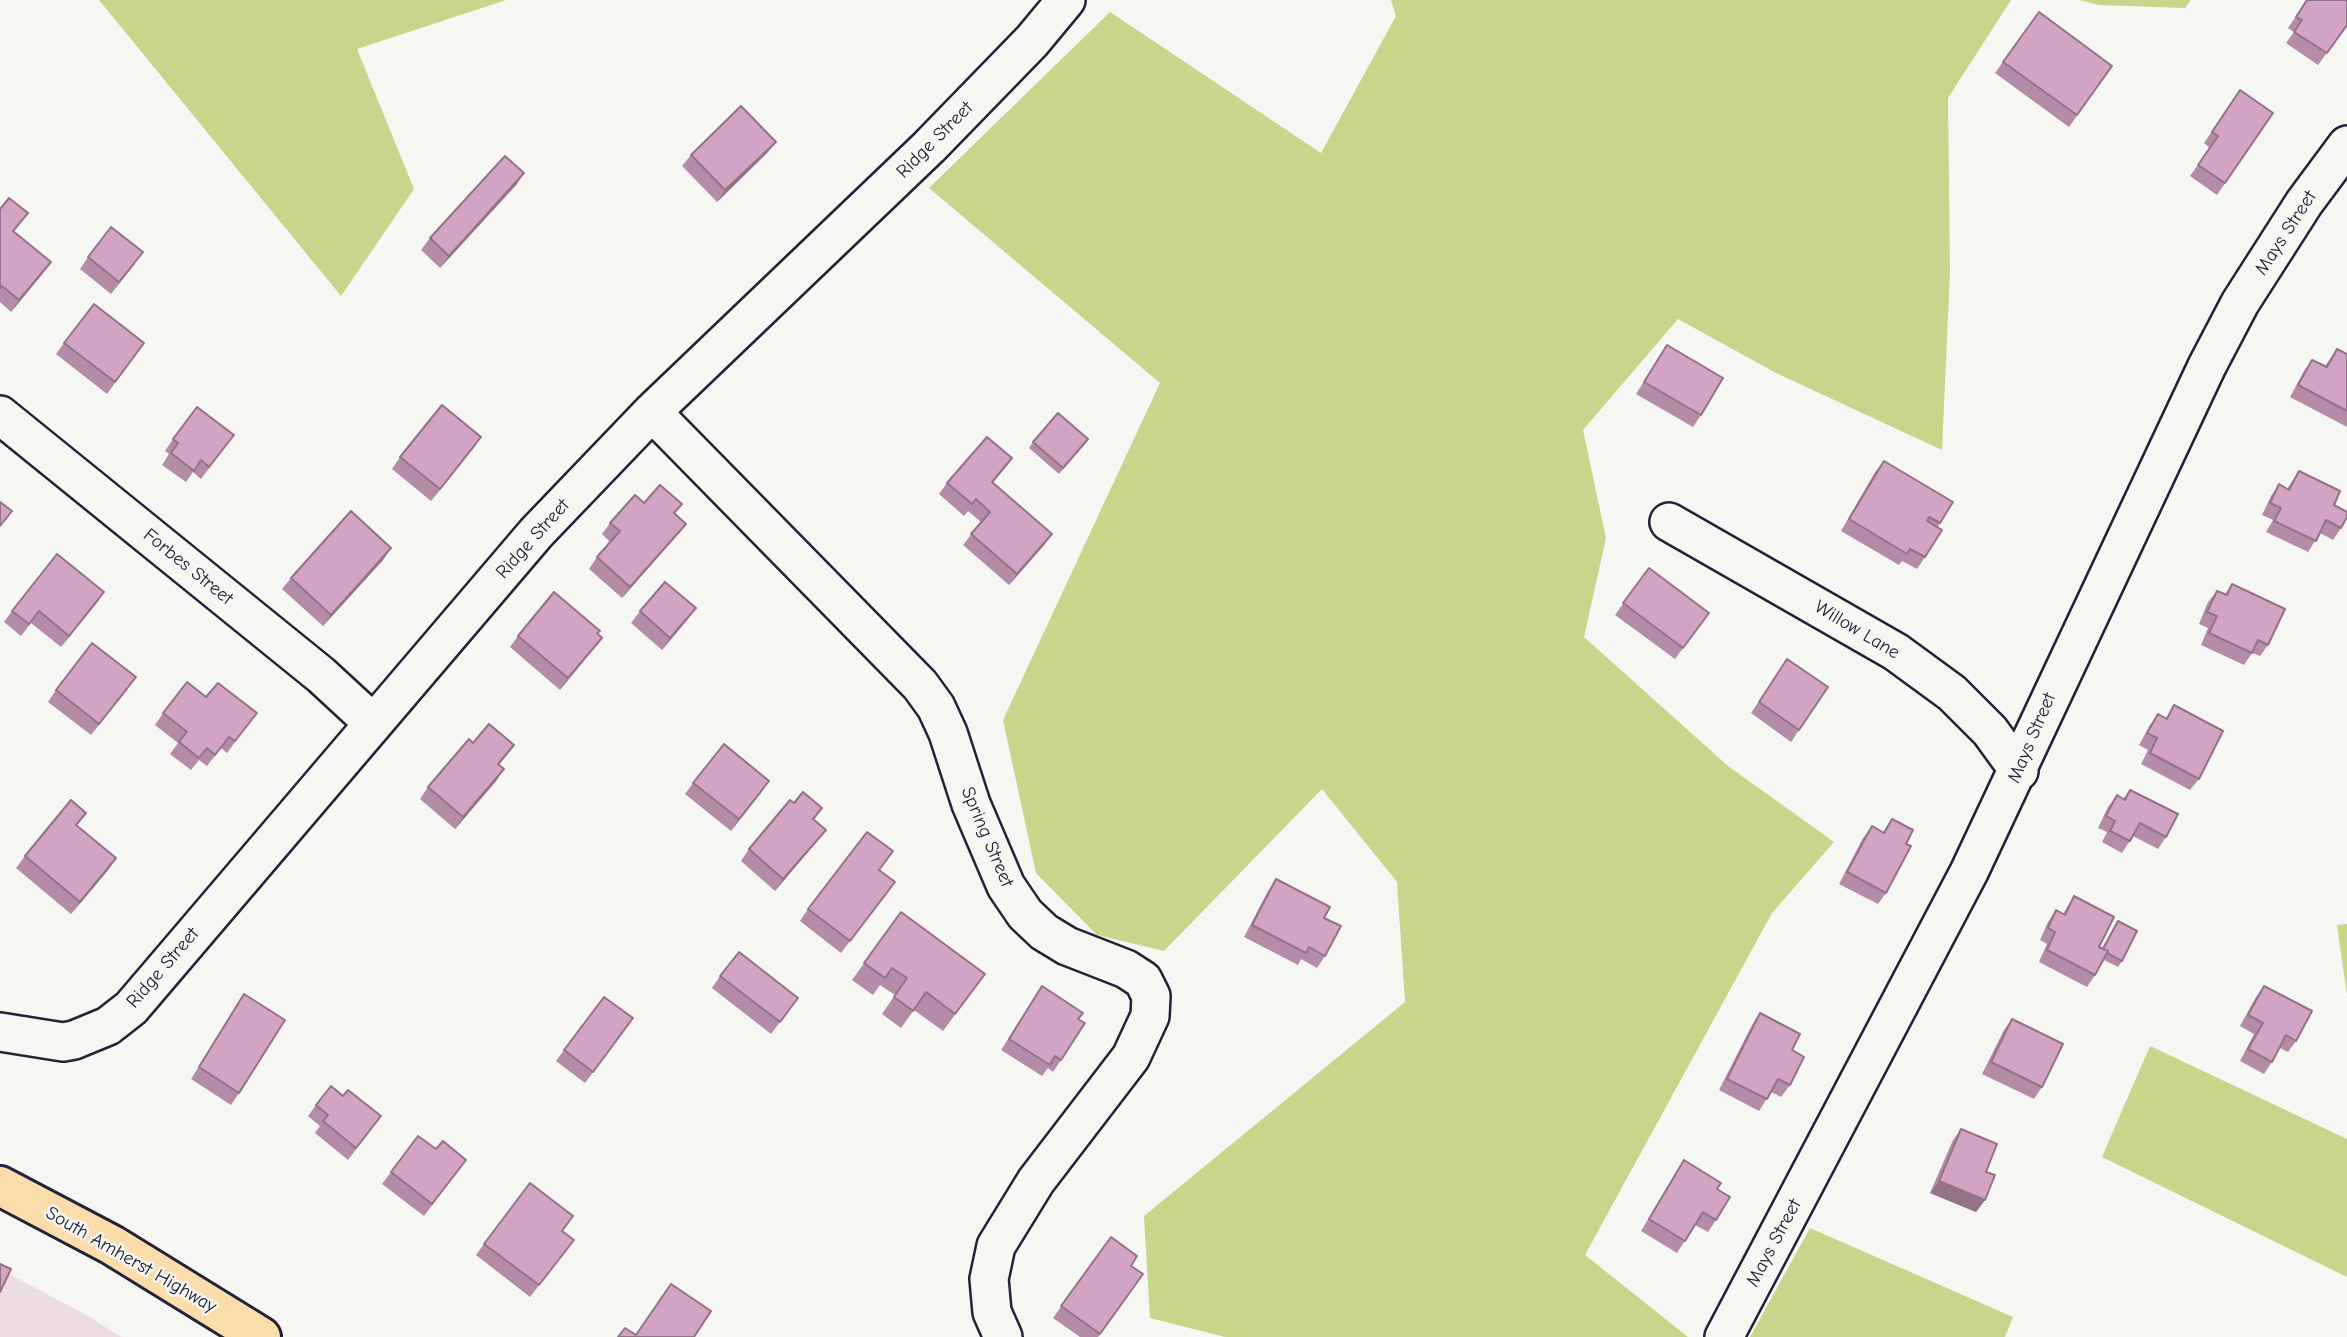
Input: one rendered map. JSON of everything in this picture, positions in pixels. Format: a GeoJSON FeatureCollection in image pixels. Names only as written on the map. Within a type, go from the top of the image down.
{"type":"FeatureCollection","features":[{"type":"Feature","properties":{"kind":"main road","name":"South Amherst Highway"},"geometry":{"type":"LineString","coordinates":[[0,1186],[112,1245],[261,1337]]}},
{"type":"Feature","properties":{"kind":"street","name":"Ridge Street"},"geometry":{"type":"LineString","coordinates":[[0,1032],[63,1042],[108,1026],[131,1008],[536,533],[652,412],[929,148],[1032,41],[1066,0]]}},
{"type":"Feature","properties":{"kind":"street","name":"Mays Street"},"geometry":{"type":"LineString","coordinates":[[1724,1337],[2019,771],[2062,667],[2207,366],[2269,259],[2347,145]]}},
{"type":"Feature","properties":{"kind":"street","name":"Spring Street"},"geometry":{"type":"LineString","coordinates":[[652,412],[920,685],[936,707],[948,733],[971,804],[1006,886],[1024,914],[1044,932],[1067,946],[1126,969],[1143,980],[1151,996],[1150,1016],[1131,1056],[1036,1181],[996,1246],[989,1279],[992,1312],[1003,1337]]}},
{"type":"Feature","properties":{"kind":"street","name":"Forbes Street"},"geometry":{"type":"LineString","coordinates":[[0,415],[321,675],[373,723]]}},
{"type":"Feature","properties":{"kind":"street","name":"Willow Lane"},"geometry":{"type":"LineString","coordinates":[[1670,522],[1896,652],[1962,703],[1990,731],[2019,771]]}},
{"type":"Feature","properties":{"kind":"shaded area"},"geometry":{"type":"Polygon","coordinates":[[[0,1269],[88,1316],[121,1337],[0,1337],[0,1269]]]}},
{"type":"Feature","properties":{"kind":"green space"},"geometry":{"type":"Polygon","coordinates":[[[99,0],[506,0],[357,49],[414,189],[341,296],[99,0]]]}},
{"type":"Feature","properties":{"kind":"green space"},"geometry":{"type":"Polygon","coordinates":[[[1391,0],[2011,0],[1948,98],[1950,272],[1942,450],[1776,373],[1678,319],[1583,430],[1606,538],[1584,637],[1728,766],[1834,842],[1772,913],[1585,1255],[1688,1337],[1225,1337],[1150,1318],[1144,1216],[1405,1002],[1397,882],[1322,789],[1164,951],[1097,935],[1036,873],[1003,720],[1160,383],[929,188],[1110,12],[1321,153],[1396,16],[1391,0]]]}},
{"type":"Feature","properties":{"kind":"green space"},"geometry":{"type":"Polygon","coordinates":[[[2079,0],[2191,0],[2185,8],[2099,5],[2079,0]]]}},
{"type":"Feature","properties":{"kind":"green space"},"geometry":{"type":"Polygon","coordinates":[[[2347,924],[2347,995],[2337,925],[2347,924]]]}},
{"type":"Feature","properties":{"kind":"green space"},"geometry":{"type":"Polygon","coordinates":[[[2150,1046],[2347,1139],[2347,1277],[2102,1157],[2150,1046]]]}},
{"type":"Feature","properties":{"kind":"green space"},"geometry":{"type":"Polygon","coordinates":[[[1810,1228],[2013,1317],[2005,1337],[1750,1337],[1810,1228]]]}},
{"type":"Feature","properties":{"kind":"building"},"geometry":{"type":"Polygon","coordinates":[[[2307,0],[2347,0],[2347,25],[2327,53],[2294,32],[2302,20],[2296,17],[2307,0]]]}},
{"type":"Feature","properties":{"kind":"building"},"geometry":{"type":"Polygon","coordinates":[[[2039,12],[2112,66],[2077,115],[2003,62],[2039,12]]]}},
{"type":"Feature","properties":{"kind":"building"},"geometry":{"type":"Polygon","coordinates":[[[2240,90],[2273,113],[2225,183],[2198,165],[2218,136],[2212,132],[2240,90]]]}},
{"type":"Feature","properties":{"kind":"building"},"geometry":{"type":"Polygon","coordinates":[[[741,106],[776,142],[725,190],[691,155],[741,106]]]}},
{"type":"Feature","properties":{"kind":"building"},"geometry":{"type":"Polygon","coordinates":[[[505,156],[524,173],[449,256],[430,238],[505,156]]]}},
{"type":"Feature","properties":{"kind":"building"},"geometry":{"type":"Polygon","coordinates":[[[9,198],[28,213],[13,231],[51,262],[19,300],[2,286],[0,288],[0,209],[9,198]]]}},
{"type":"Feature","properties":{"kind":"building"},"geometry":{"type":"Polygon","coordinates":[[[111,227],[143,252],[119,282],[88,257],[111,227]]]}},
{"type":"Feature","properties":{"kind":"building"},"geometry":{"type":"Polygon","coordinates":[[[94,304],[144,343],[115,382],[64,343],[94,304]]]}},
{"type":"Feature","properties":{"kind":"building"},"geometry":{"type":"Polygon","coordinates":[[[1667,345],[1723,378],[1701,415],[1644,382],[1667,345]]]}},
{"type":"Feature","properties":{"kind":"building"},"geometry":{"type":"Polygon","coordinates":[[[2337,349],[2347,354],[2347,411],[2298,385],[2312,360],[2327,367],[2337,349]]]}},
{"type":"Feature","properties":{"kind":"building"},"geometry":{"type":"Polygon","coordinates":[[[442,405],[481,437],[440,489],[400,457],[442,405]]]}},
{"type":"Feature","properties":{"kind":"building"},"geometry":{"type":"Polygon","coordinates":[[[197,407],[234,435],[209,467],[201,460],[194,471],[171,453],[178,443],[173,439],[197,407]]]}},
{"type":"Feature","properties":{"kind":"building"},"geometry":{"type":"Polygon","coordinates":[[[1058,413],[1088,439],[1063,468],[1033,442],[1058,413]]]}},
{"type":"Feature","properties":{"kind":"building"},"geometry":{"type":"Polygon","coordinates":[[[987,437],[1012,458],[992,482],[1052,534],[1017,574],[971,534],[990,512],[976,499],[972,504],[947,483],[987,437]]]}},
{"type":"Feature","properties":{"kind":"building"},"geometry":{"type":"Polygon","coordinates":[[[1884,461],[1953,502],[1940,523],[1929,517],[1927,521],[1942,530],[1925,557],[1910,549],[1907,554],[1849,519],[1884,461]]]}},
{"type":"Feature","properties":{"kind":"building"},"geometry":{"type":"Polygon","coordinates":[[[2299,471],[2340,491],[2334,505],[2347,512],[2341,528],[2326,520],[2316,541],[2274,521],[2281,508],[2270,503],[2279,484],[2289,490],[2299,471]]]}},
{"type":"Feature","properties":{"kind":"building"},"geometry":{"type":"Polygon","coordinates":[[[660,485],[682,504],[674,513],[686,524],[630,587],[597,557],[620,531],[610,523],[635,495],[644,503],[660,485]]]}},
{"type":"Feature","properties":{"kind":"building"},"geometry":{"type":"Polygon","coordinates":[[[0,502],[12,511],[0,526],[0,502]]]}},
{"type":"Feature","properties":{"kind":"building"},"geometry":{"type":"Polygon","coordinates":[[[351,511],[391,548],[331,615],[291,578],[351,511]]]}},
{"type":"Feature","properties":{"kind":"building"},"geometry":{"type":"Polygon","coordinates":[[[57,554],[104,592],[69,636],[39,611],[29,624],[12,611],[57,554]]]}},
{"type":"Feature","properties":{"kind":"building"},"geometry":{"type":"Polygon","coordinates":[[[1649,568],[1709,613],[1683,648],[1623,603],[1649,568]]]}},
{"type":"Feature","properties":{"kind":"building"},"geometry":{"type":"Polygon","coordinates":[[[665,582],[696,608],[670,638],[640,611],[665,582]]]}},
{"type":"Feature","properties":{"kind":"building"},"geometry":{"type":"Polygon","coordinates":[[[2232,584],[2285,609],[2268,645],[2258,640],[2252,653],[2209,633],[2217,616],[2207,612],[2217,591],[2227,595],[2232,584]]]}},
{"type":"Feature","properties":{"kind":"building"},"geometry":{"type":"Polygon","coordinates":[[[554,592],[600,631],[597,633],[602,638],[568,678],[518,636],[554,592]]]}},
{"type":"Feature","properties":{"kind":"building"},"geometry":{"type":"Polygon","coordinates":[[[92,643],[136,677],[99,724],[56,690],[92,643]]]}},
{"type":"Feature","properties":{"kind":"building"},"geometry":{"type":"Polygon","coordinates":[[[1787,659],[1828,687],[1799,730],[1759,702],[1787,659]]]}},
{"type":"Feature","properties":{"kind":"building"},"geometry":{"type":"Polygon","coordinates":[[[187,682],[206,697],[218,683],[257,713],[235,741],[229,737],[215,755],[207,748],[199,758],[179,742],[187,732],[163,713],[187,682]]]}},
{"type":"Feature","properties":{"kind":"building"},"geometry":{"type":"Polygon","coordinates":[[[2174,705],[2223,731],[2199,779],[2150,753],[2157,738],[2147,733],[2158,714],[2167,719],[2174,705]]]}},
{"type":"Feature","properties":{"kind":"building"},"geometry":{"type":"Polygon","coordinates":[[[489,724],[514,745],[498,764],[504,769],[463,817],[428,787],[469,739],[473,743],[489,724]]]}},
{"type":"Feature","properties":{"kind":"building"},"geometry":{"type":"Polygon","coordinates":[[[724,744],[769,781],[739,819],[693,783],[724,744]]]}},
{"type":"Feature","properties":{"kind":"building"},"geometry":{"type":"Polygon","coordinates":[[[2130,790],[2178,814],[2166,837],[2140,823],[2130,841],[2110,831],[2115,821],[2106,816],[2117,795],[2125,800],[2130,790]]]}},
{"type":"Feature","properties":{"kind":"building"},"geometry":{"type":"Polygon","coordinates":[[[803,792],[822,808],[813,819],[826,830],[783,879],[749,849],[790,800],[794,803],[803,792]]]}},
{"type":"Feature","properties":{"kind":"building"},"geometry":{"type":"Polygon","coordinates":[[[71,800],[86,813],[76,825],[116,858],[80,902],[25,856],[71,800]]]}},
{"type":"Feature","properties":{"kind":"building"},"geometry":{"type":"Polygon","coordinates":[[[1892,819],[1913,830],[1906,844],[1911,846],[1886,893],[1847,872],[1872,826],[1884,833],[1892,819]]]}},
{"type":"Feature","properties":{"kind":"building"},"geometry":{"type":"Polygon","coordinates":[[[867,832],[893,851],[879,870],[895,882],[850,941],[808,909],[867,832]]]}},
{"type":"Feature","properties":{"kind":"building"},"geometry":{"type":"Polygon","coordinates":[[[1276,879],[1330,907],[1324,918],[1341,926],[1325,956],[1309,947],[1306,953],[1252,925],[1276,879]]]}},
{"type":"Feature","properties":{"kind":"building"},"geometry":{"type":"Polygon","coordinates":[[[2074,896],[2114,917],[2099,947],[2108,951],[2095,975],[2047,950],[2055,932],[2048,928],[2056,910],[2065,915],[2074,896]]]}},
{"type":"Feature","properties":{"kind":"building"},"geometry":{"type":"Polygon","coordinates":[[[901,912],[985,974],[955,1014],[926,992],[913,1011],[894,997],[907,978],[892,968],[885,978],[864,963],[901,912]]]}},
{"type":"Feature","properties":{"kind":"building"},"geometry":{"type":"Polygon","coordinates":[[[2118,921],[2137,931],[2122,961],[2103,949],[2118,921]]]}},
{"type":"Feature","properties":{"kind":"building"},"geometry":{"type":"Polygon","coordinates":[[[739,952],[798,998],[780,1022],[720,976],[739,952]]]}},
{"type":"Feature","properties":{"kind":"building"},"geometry":{"type":"Polygon","coordinates":[[[1042,986],[1083,1013],[1078,1019],[1085,1023],[1061,1060],[1055,1056],[1050,1065],[1009,1039],[1042,986]]]}},
{"type":"Feature","properties":{"kind":"building"},"geometry":{"type":"Polygon","coordinates":[[[2264,986],[2312,1011],[2296,1041],[2286,1035],[2272,1062],[2248,1049],[2263,1023],[2248,1015],[2264,986]]]}},
{"type":"Feature","properties":{"kind":"building"},"geometry":{"type":"Polygon","coordinates":[[[244,994],[285,1020],[239,1093],[199,1067],[244,994]]]}},
{"type":"Feature","properties":{"kind":"building"},"geometry":{"type":"Polygon","coordinates":[[[604,997],[633,1018],[593,1072],[564,1050],[604,997]]]}},
{"type":"Feature","properties":{"kind":"building"},"geometry":{"type":"Polygon","coordinates":[[[1760,1013],[1800,1034],[1792,1050],[1804,1057],[1790,1085],[1778,1079],[1767,1099],[1727,1079],[1760,1013]]]}},
{"type":"Feature","properties":{"kind":"building"},"geometry":{"type":"Polygon","coordinates":[[[2012,1019],[2063,1044],[2042,1087],[1991,1062],[2012,1019]]]}},
{"type":"Feature","properties":{"kind":"building"},"geometry":{"type":"Polygon","coordinates":[[[331,1086],[343,1096],[348,1090],[381,1116],[356,1148],[323,1121],[328,1115],[316,1105],[331,1086]]]}},
{"type":"Feature","properties":{"kind":"building"},"geometry":{"type":"Polygon","coordinates":[[[1961,1129],[1997,1144],[1986,1172],[1995,1175],[1985,1200],[1939,1181],[1961,1129]]]}},
{"type":"Feature","properties":{"kind":"building"},"geometry":{"type":"Polygon","coordinates":[[[418,1136],[436,1149],[443,1141],[466,1160],[432,1204],[391,1172],[418,1136]]]}},
{"type":"Feature","properties":{"kind":"building"},"geometry":{"type":"Polygon","coordinates":[[[1684,1160],[1721,1183],[1717,1189],[1730,1197],[1716,1220],[1703,1212],[1685,1241],[1649,1219],[1684,1160]]]}},
{"type":"Feature","properties":{"kind":"building"},"geometry":{"type":"Polygon","coordinates":[[[530,1183],[573,1216],[562,1231],[574,1240],[539,1285],[484,1244],[530,1183]]]}},
{"type":"Feature","properties":{"kind":"building"},"geometry":{"type":"Polygon","coordinates":[[[1111,1237],[1137,1256],[1131,1266],[1143,1274],[1100,1334],[1061,1306],[1111,1237]]]}},
{"type":"Feature","properties":{"kind":"building"},"geometry":{"type":"Polygon","coordinates":[[[0,1264],[11,1269],[0,1292],[0,1264]]]}},
{"type":"Feature","properties":{"kind":"building"},"geometry":{"type":"Polygon","coordinates":[[[671,1284],[711,1311],[694,1337],[618,1337],[625,1328],[636,1335],[671,1284]]]}}]}
